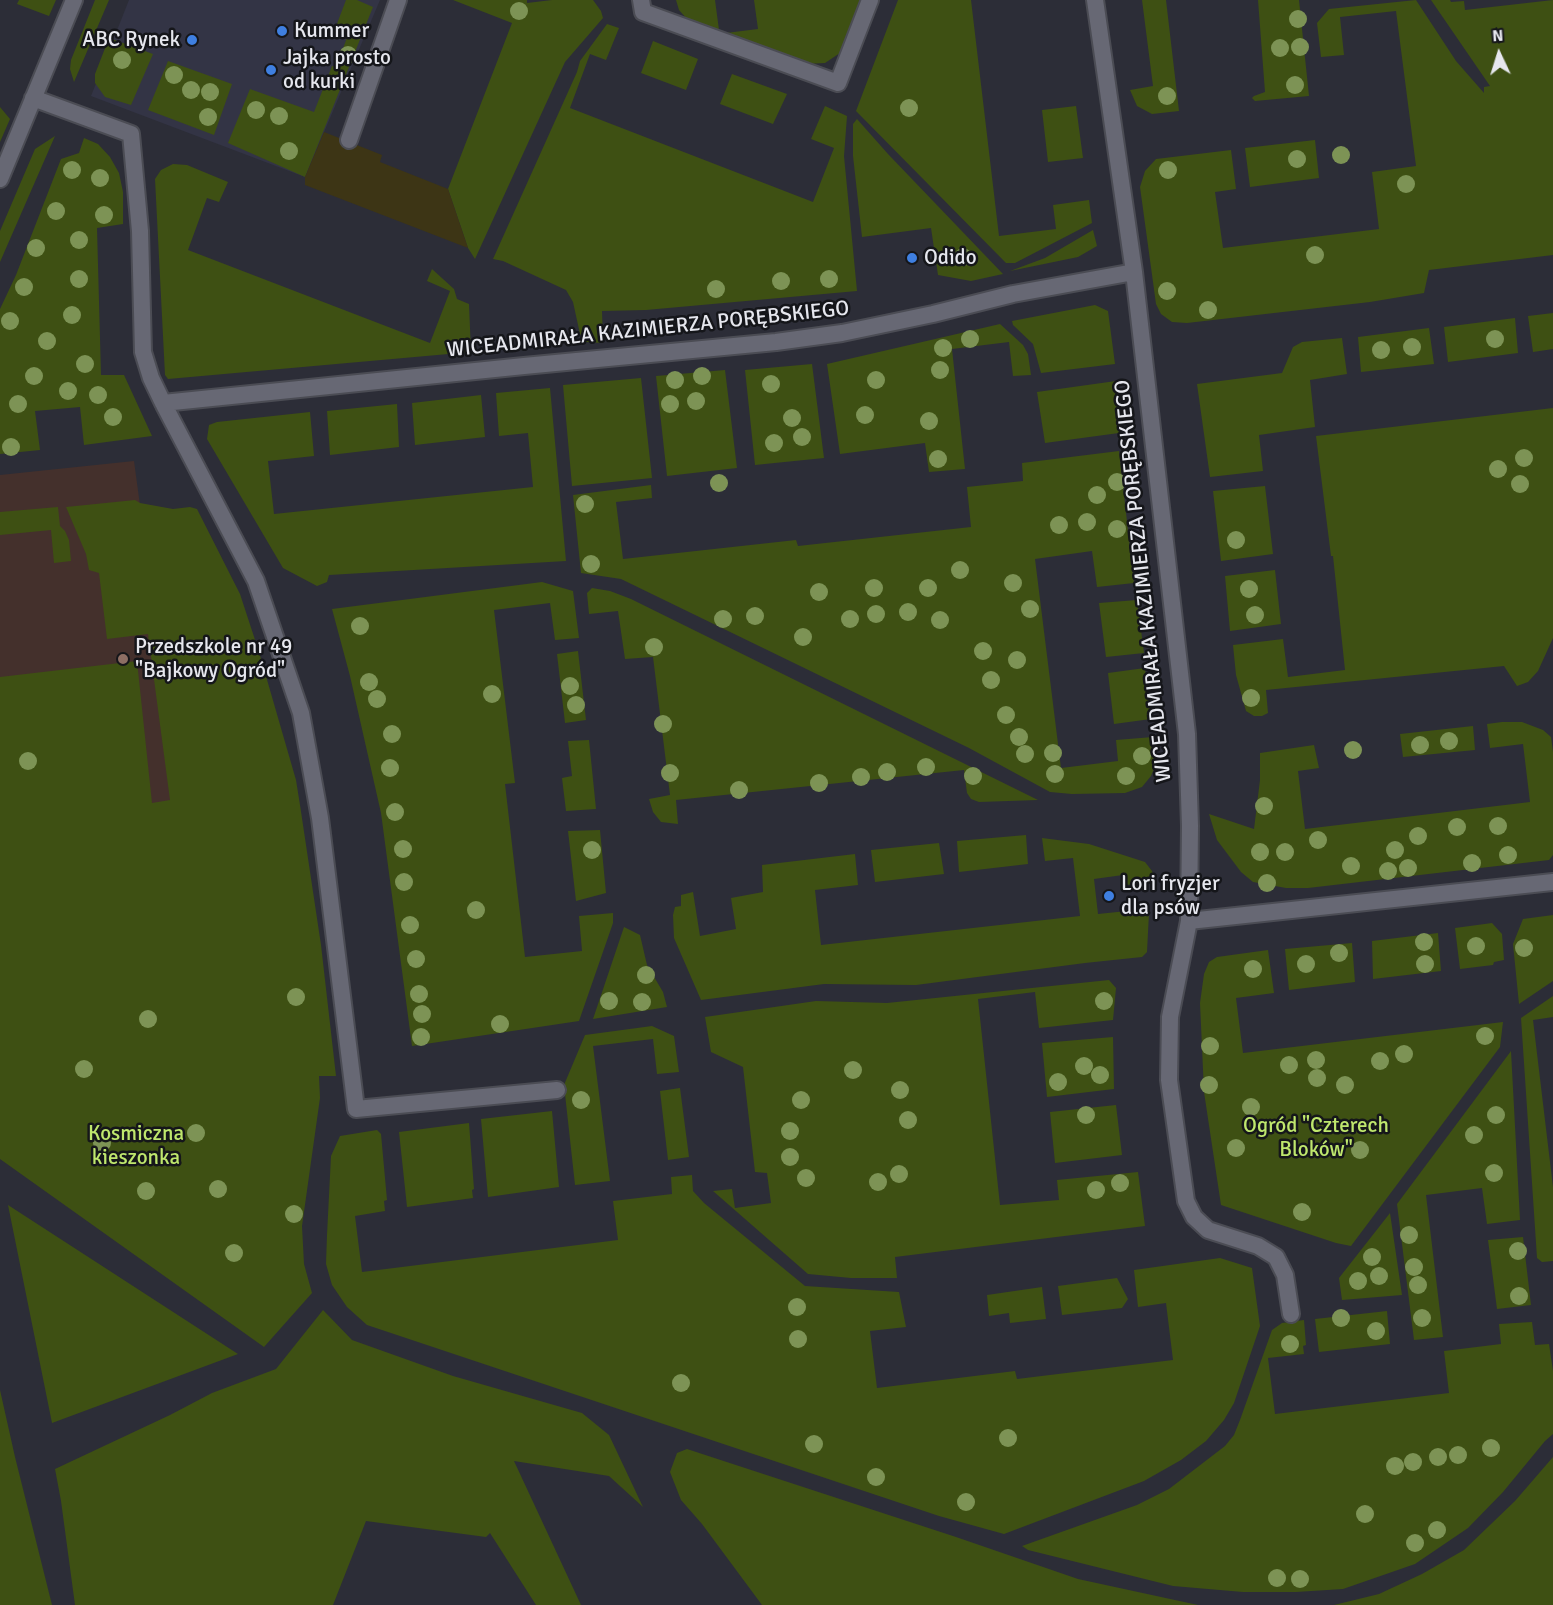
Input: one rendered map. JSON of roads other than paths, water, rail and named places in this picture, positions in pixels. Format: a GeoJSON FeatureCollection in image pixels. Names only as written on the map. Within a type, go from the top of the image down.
{"type":"FeatureCollection","features":[{"type":"Feature","properties":{"kind":"street"},"geometry":{"type":"LineString","coordinates":[[0,179],[74,0]]}},
{"type":"Feature","properties":{"kind":"street"},"geometry":{"type":"LineString","coordinates":[[349,140],[398,0]]}},
{"type":"Feature","properties":{"kind":"street"},"geometry":{"type":"LineString","coordinates":[[641,0],[643,12],[838,83],[870,0]]}},
{"type":"Feature","properties":{"kind":"street","name":"WICEADMIRAŁA KAZIMIERZA PORĘBSKIEGO"},"geometry":{"type":"LineString","coordinates":[[1095,0],[1134,272],[1187,734],[1190,826],[1189,921],[1170,1017],[1169,1080],[1186,1201],[1194,1217],[1208,1230],[1258,1246],[1276,1257],[1285,1275],[1291,1314]]}},
{"type":"Feature","properties":{"kind":"street"},"geometry":{"type":"LineString","coordinates":[[33,98],[131,134],[140,231],[143,352],[151,378],[163,403],[256,580],[301,713],[320,818],[356,1109],[557,1090]]}},
{"type":"Feature","properties":{"kind":"street","name":"WICEADMIRAŁA KAZIMIERZA PORĘBSKIEGO"},"geometry":{"type":"LineString","coordinates":[[163,403],[787,341],[842,333],[1013,294],[1134,272]]}},
{"type":"Feature","properties":{"kind":"street"},"geometry":{"type":"LineString","coordinates":[[1189,921],[1553,882]]}},
{"type":"Feature","properties":{"kind":"place","name":"Kummer"},"geometry":{"type":"Point","coordinates":[282,31]}},
{"type":"Feature","properties":{"kind":"place","name":"ABC Rynek"},"geometry":{"type":"Point","coordinates":[192,40]}},
{"type":"Feature","properties":{"kind":"place","name":"Jajka prosto od kurki"},"geometry":{"type":"Point","coordinates":[271,70]}},
{"type":"Feature","properties":{"kind":"place","name":"Odido"},"geometry":{"type":"Point","coordinates":[912,258]}},
{"type":"Feature","properties":{"kind":"place","name":"Przedszkole nr 49 \"Bajkowy Ogród\""},"geometry":{"type":"Point","coordinates":[123,659]}},
{"type":"Feature","properties":{"kind":"place","name":"Lori fryzjer dla psów"},"geometry":{"type":"Point","coordinates":[1109,896]}},
{"type":"Feature","properties":{"kind":"park label","name":"Ogród \"Czterech Bloków\""},"geometry":{"type":"Point","coordinates":[1316,1138]}},
{"type":"Feature","properties":{"kind":"park label","name":"Kosmiczna kieszonka"},"geometry":{"type":"Point","coordinates":[136,1146]}}]}
